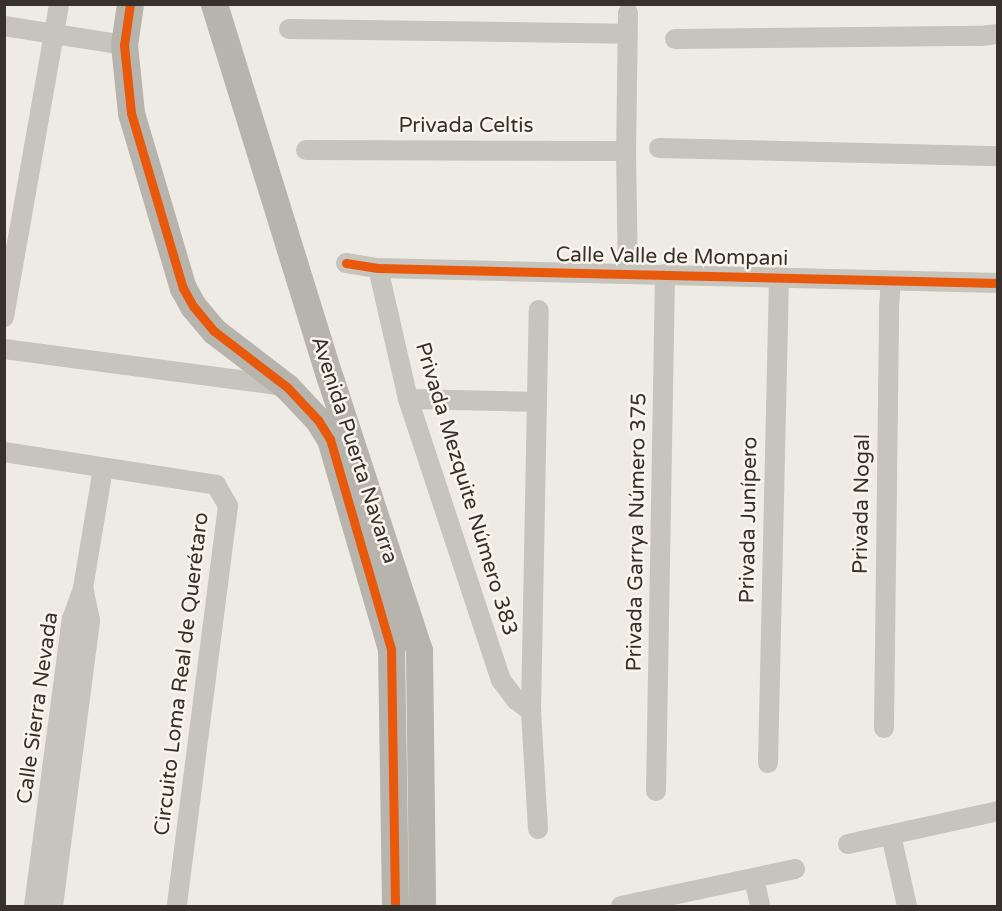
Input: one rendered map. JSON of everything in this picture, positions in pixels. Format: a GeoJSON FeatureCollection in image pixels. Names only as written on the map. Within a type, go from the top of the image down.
{"type":"FeatureCollection","features":[{"type":"Feature","properties":{"kind":"street"},"geometry":{"type":"LineString","coordinates":[[4,317],[59,4]]}},
{"type":"Feature","properties":{"kind":"street","name":"Avenida Puerta Navarra"},"geometry":{"type":"LineString","coordinates":[[130,4],[124,45],[131,113],[183,288],[193,306],[214,331],[287,387],[318,420],[330,439],[391,649],[395,903]]}},
{"type":"Feature","properties":{"kind":"street","name":"Avenida Puerta Navarra"},"geometry":{"type":"LineString","coordinates":[[214,4],[330,378],[419,650],[422,902]]}},
{"type":"Feature","properties":{"kind":"street"},"geometry":{"type":"LineString","coordinates":[[628,13],[626,151],[628,274]]}},
{"type":"Feature","properties":{"kind":"street"},"geometry":{"type":"LineString","coordinates":[[4,26],[124,45]]}},
{"type":"Feature","properties":{"kind":"street"},"geometry":{"type":"LineString","coordinates":[[289,30],[627,34]]}},
{"type":"Feature","properties":{"kind":"street"},"geometry":{"type":"LineString","coordinates":[[675,39],[998,34]]}},
{"type":"Feature","properties":{"kind":"street"},"geometry":{"type":"LineString","coordinates":[[659,148],[998,156]]}},
{"type":"Feature","properties":{"kind":"street","name":"Privada Celtis"},"geometry":{"type":"LineString","coordinates":[[306,150],[626,151]]}},
{"type":"Feature","properties":{"kind":"street","name":"Calle Valle de Mompani"},"geometry":{"type":"LineString","coordinates":[[346,263],[378,268],[998,283]]}},
{"type":"Feature","properties":{"kind":"street","name":"Privada Mezquite Número 383"},"geometry":{"type":"LineString","coordinates":[[378,268],[408,399],[501,680],[516,700],[531,711]]}},
{"type":"Feature","properties":{"kind":"street","name":"Privada Garrya Número 375"},"geometry":{"type":"LineString","coordinates":[[656,791],[665,274]]}},
{"type":"Feature","properties":{"kind":"street","name":"Privada Junípero"},"geometry":{"type":"LineString","coordinates":[[768,763],[779,277]]}},
{"type":"Feature","properties":{"kind":"street","name":"Privada Nogal"},"geometry":{"type":"LineString","coordinates":[[884,728],[891,281]]}},
{"type":"Feature","properties":{"kind":"street","name":"Privada Mezquite Número 383"},"geometry":{"type":"LineString","coordinates":[[538,829],[531,711],[539,310]]}},
{"type":"Feature","properties":{"kind":"street"},"geometry":{"type":"LineString","coordinates":[[4,349],[287,387],[302,387],[330,378]]}},
{"type":"Feature","properties":{"kind":"street"},"geometry":{"type":"LineString","coordinates":[[408,399],[537,402]]}},
{"type":"Feature","properties":{"kind":"street","name":"Circuito Loma Real de Querétaro"},"geometry":{"type":"LineString","coordinates":[[4,452],[216,485],[228,506],[177,906]]}},
{"type":"Feature","properties":{"kind":"street","name":"Calle Sierra Nevada"},"geometry":{"type":"LineString","coordinates":[[34,906],[72,619],[83,588],[103,469]]}},
{"type":"Feature","properties":{"kind":"street","name":"Calle Sierra Nevada"},"geometry":{"type":"LineString","coordinates":[[53,906],[90,620],[83,588]]}},
{"type":"Feature","properties":{"kind":"street"},"geometry":{"type":"LineString","coordinates":[[848,844],[998,812]]}},
{"type":"Feature","properties":{"kind":"street"},"geometry":{"type":"LineString","coordinates":[[891,835],[907,906]]}},
{"type":"Feature","properties":{"kind":"street"},"geometry":{"type":"LineString","coordinates":[[621,906],[795,869]]}},
{"type":"Feature","properties":{"kind":"street"},"geometry":{"type":"LineString","coordinates":[[754,879],[760,906]]}},
{"type":"Feature","properties":{"kind":"street"},"geometry":{"type":"LineString","coordinates":[[395,903],[422,902]]}},
{"type":"Feature","properties":{"kind":"cycle path"},"geometry":{"type":"LineString","coordinates":[[130,4],[124,45],[131,113],[183,288],[193,306],[214,331],[287,387],[318,420],[330,439],[391,649],[395,906]]}},
{"type":"Feature","properties":{"kind":"cycle path"},"geometry":{"type":"LineString","coordinates":[[346,263],[378,268],[998,283]]}}]}
